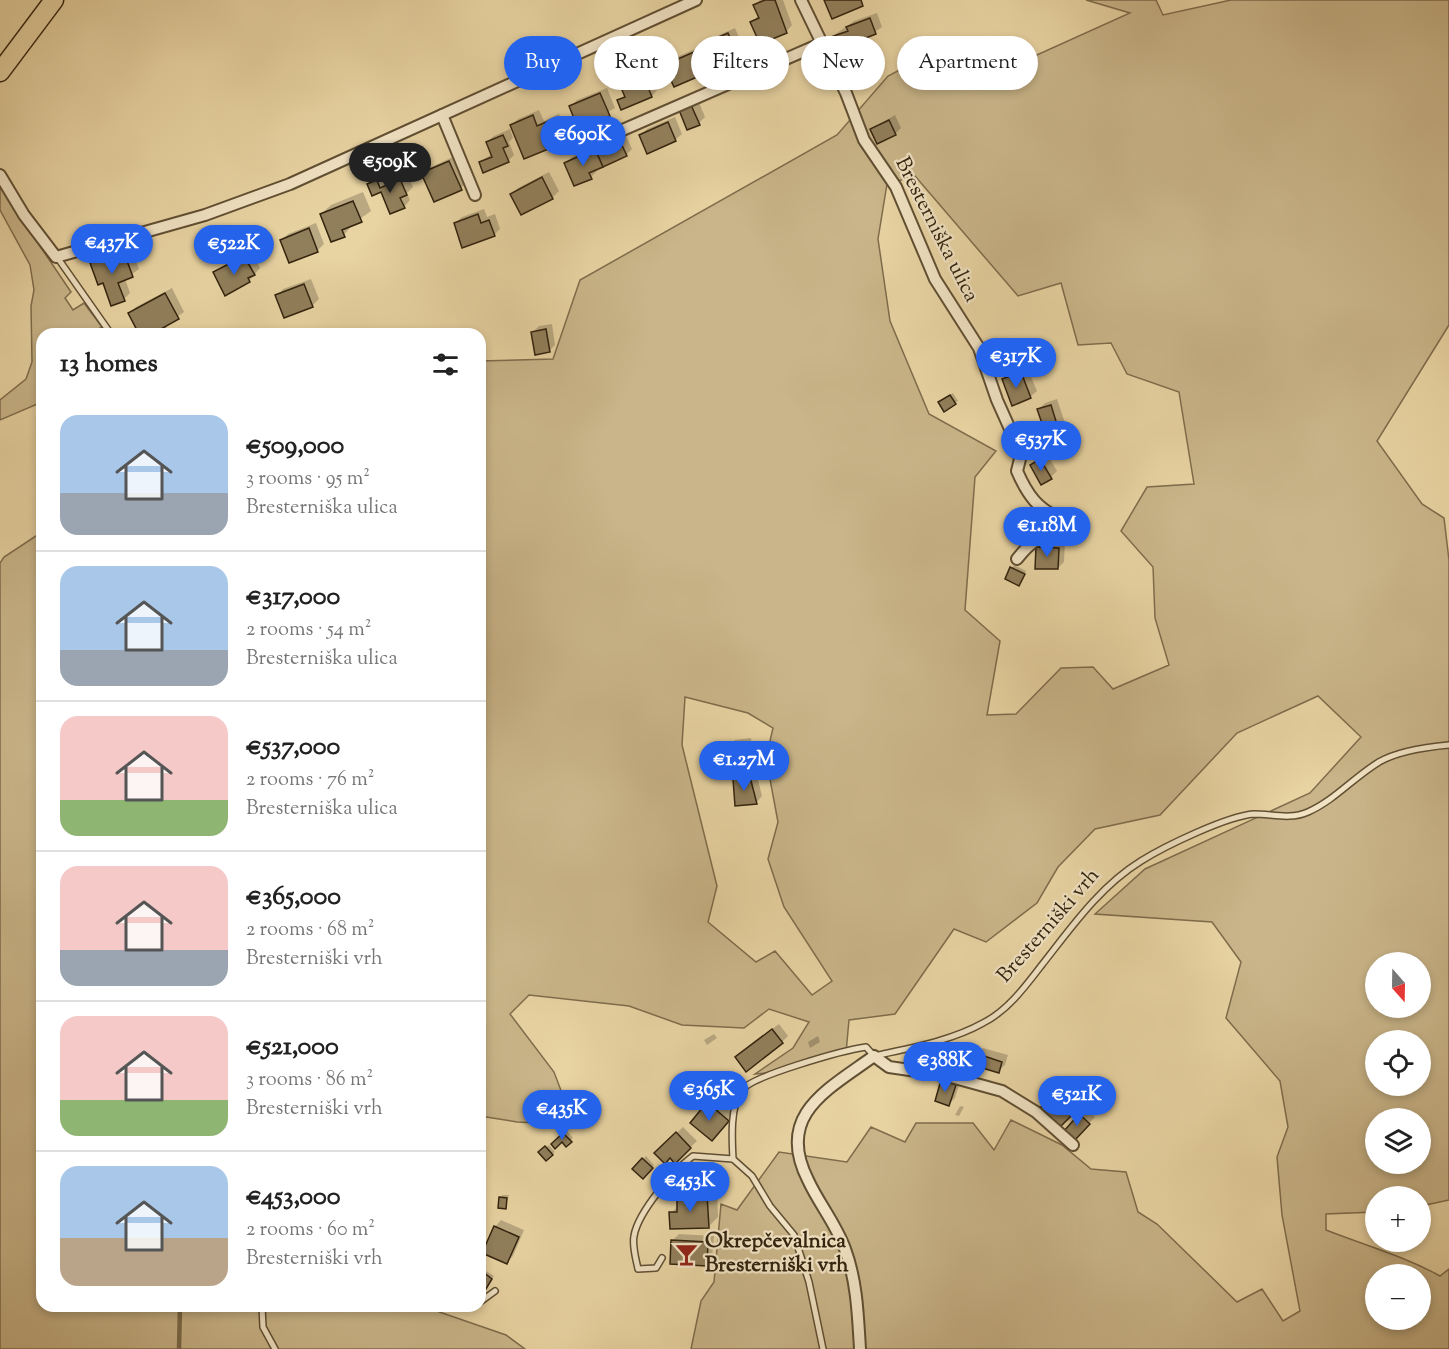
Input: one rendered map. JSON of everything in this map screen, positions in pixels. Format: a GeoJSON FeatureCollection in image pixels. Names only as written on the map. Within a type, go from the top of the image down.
{"type":"FeatureCollection","features":[{"type":"Feature","properties":{"kind":"main road"},"geometry":{"type":"LineString","coordinates":[[0,72],[54,0]]}},
{"type":"Feature","properties":{"kind":"street"},"geometry":{"type":"LineString","coordinates":[[0,175],[24,215],[56,257],[205,215],[291,184],[696,0]]}},
{"type":"Feature","properties":{"kind":"street","name":"Bresterniška ulica"},"geometry":{"type":"LineString","coordinates":[[801,0],[817,36]]}},
{"type":"Feature","properties":{"kind":"street"},"geometry":{"type":"LineString","coordinates":[[618,132],[801,52]]}},
{"type":"Feature","properties":{"kind":"street","name":"Bresterniška ulica"},"geometry":{"type":"LineString","coordinates":[[844,90],[864,140],[896,186],[935,279],[979,348],[997,400],[1014,438],[1020,459],[1017,471],[1027,494],[1048,514],[1063,519],[1067,530],[1064,534],[1049,534],[1032,540],[1017,559]]}},
{"type":"Feature","properties":{"kind":"street"},"geometry":{"type":"LineString","coordinates":[[442,115],[475,195]]}},
{"type":"Feature","properties":{"kind":"street","name":"Bresterniški vrh"},"geometry":{"type":"LineString","coordinates":[[860,1349],[856,1297],[845,1250],[823,1204],[808,1180],[795,1143],[800,1124],[814,1102],[874,1056],[889,1067],[944,1075],[1002,1091],[1036,1112],[1073,1144]]}},
{"type":"Feature","properties":{"kind":"lane"},"geometry":{"type":"LineString","coordinates":[[56,257],[107,328]]}},
{"type":"Feature","properties":{"kind":"lane","name":"Bresterniški vrh"},"geometry":{"type":"LineString","coordinates":[[734,1159],[736,1100],[742,1088],[753,1081],[803,1062],[866,1047],[874,1056],[951,1036],[984,1023],[1023,989],[1090,904],[1114,880],[1143,860],[1183,840],[1252,814],[1285,817],[1306,813],[1325,804],[1379,762],[1423,748],[1449,745]]}},
{"type":"Feature","properties":{"kind":"lane"},"geometry":{"type":"LineString","coordinates":[[662,1258],[656,1268],[638,1269],[633,1236],[661,1188],[680,1166],[693,1156],[734,1159],[752,1176],[770,1206],[794,1235],[809,1282],[823,1349]]}},
{"type":"Feature","properties":{"kind":"lane"},"geometry":{"type":"LineString","coordinates":[[486,1298],[495,1291]]}},
{"type":"Feature","properties":{"kind":"lane"},"geometry":{"type":"LineString","coordinates":[[262,1312],[263,1327],[275,1349]]}},
{"type":"Feature","properties":{"kind":"shaded area"},"geometry":{"type":"Polygon","coordinates":[[[1086,0],[1156,0],[1163,15],[1231,0],[1449,0],[1449,325],[1377,441],[1422,504],[1444,518],[1449,560],[1449,1200],[1431,1204],[1431,1186],[1365,1186],[1365,1212],[1326,1214],[1326,1230],[1365,1245],[1365,1252],[1385,1252],[1414,1264],[1365,1264],[1365,1330],[1431,1330],[1431,1272],[1440,1276],[1449,1269],[1449,1349],[691,1349],[701,1301],[714,1282],[721,1204],[737,1210],[779,1152],[847,1162],[871,1127],[905,1142],[916,1123],[973,1123],[994,1150],[1011,1120],[1062,1145],[1091,1169],[1126,1172],[1138,1212],[1157,1224],[1237,1302],[1262,1289],[1283,1321],[1300,1311],[1282,1215],[1277,1157],[1288,1127],[1280,1081],[1226,1018],[1241,962],[1212,922],[1095,914],[1145,869],[1310,793],[1361,737],[1318,696],[1237,733],[1160,815],[1095,829],[1058,867],[1037,903],[986,942],[954,929],[895,1014],[849,1020],[846,1053],[781,1072],[755,1074],[793,1048],[809,1022],[769,1009],[744,1028],[682,1025],[629,1006],[529,995],[510,1014],[554,1072],[568,1109],[554,1124],[517,1122],[486,1117],[486,361],[553,359],[580,280],[837,135],[876,90],[885,90],[885,79],[897,71],[897,90],[1038,90],[1038,54],[1130,13],[1086,0]],[[915,176],[887,184],[878,239],[890,321],[929,414],[996,451],[975,477],[965,610],[1000,641],[987,715],[1016,714],[1061,668],[1093,667],[1113,689],[1169,665],[1155,618],[1153,567],[1121,531],[1147,487],[1194,484],[1179,392],[1127,374],[1111,343],[1078,345],[1061,283],[1018,296],[915,176]],[[685,697],[682,745],[717,886],[708,922],[756,962],[775,951],[812,995],[832,981],[784,907],[768,859],[778,822],[766,758],[773,728],[748,713],[685,697]]]}},
{"type":"Feature","properties":{"kind":"shaded area"},"geometry":{"type":"Polygon","coordinates":[[[0,187],[71,292],[65,298],[73,310],[84,303],[102,327],[36,328],[36,405],[0,420],[0,400],[26,379],[32,362],[31,306],[34,290],[30,265],[0,210],[0,187]]]}},
{"type":"Feature","properties":{"kind":"shaded area"},"geometry":{"type":"Polygon","coordinates":[[[36,536],[36,1312],[439,1312],[506,1335],[525,1349],[0,1349],[0,563],[4,557],[36,536]]]}},
{"type":"Feature","properties":{"kind":"building"},"geometry":{"type":"Polygon","coordinates":[[[765,0],[775,0],[787,33],[780,36],[756,36],[750,22],[759,18],[753,5],[765,0]]]}},
{"type":"Feature","properties":{"kind":"building"},"geometry":{"type":"Polygon","coordinates":[[[824,0],[861,0],[863,6],[832,19],[824,0]]]}},
{"type":"Feature","properties":{"kind":"building"},"geometry":{"type":"Polygon","coordinates":[[[870,18],[876,34],[834,36],[848,31],[846,27],[870,18]]]}},
{"type":"Feature","properties":{"kind":"building"},"geometry":{"type":"Polygon","coordinates":[[[691,53],[691,80],[679,85],[679,58],[691,53]]]}},
{"type":"Feature","properties":{"kind":"building"},"geometry":{"type":"Polygon","coordinates":[[[622,90],[649,90],[652,97],[621,110],[617,100],[625,97],[622,90]]]}},
{"type":"Feature","properties":{"kind":"building"},"geometry":{"type":"Polygon","coordinates":[[[600,93],[610,116],[590,124],[593,131],[581,136],[569,106],[600,93]]]}},
{"type":"Feature","properties":{"kind":"building"},"geometry":{"type":"Polygon","coordinates":[[[691,105],[700,125],[687,130],[679,110],[691,105]]]}},
{"type":"Feature","properties":{"kind":"building"},"geometry":{"type":"Polygon","coordinates":[[[533,115],[537,126],[553,119],[563,143],[524,159],[510,125],[533,115]]]}},
{"type":"Feature","properties":{"kind":"building"},"geometry":{"type":"Polygon","coordinates":[[[889,120],[896,135],[877,144],[870,129],[889,120]]]}},
{"type":"Feature","properties":{"kind":"building"},"geometry":{"type":"Polygon","coordinates":[[[668,122],[676,141],[647,154],[639,135],[668,122]]]}},
{"type":"Feature","properties":{"kind":"building"},"geometry":{"type":"Polygon","coordinates":[[[503,135],[508,146],[503,148],[509,162],[483,173],[479,162],[492,157],[486,142],[503,135]]]}},
{"type":"Feature","properties":{"kind":"building"},"geometry":{"type":"Polygon","coordinates":[[[619,139],[627,156],[603,167],[595,149],[619,139]]]}},
{"type":"Feature","properties":{"kind":"building"},"geometry":{"type":"Polygon","coordinates":[[[595,149],[603,167],[589,173],[592,179],[574,186],[564,163],[595,149]]]}},
{"type":"Feature","properties":{"kind":"building"},"geometry":{"type":"Polygon","coordinates":[[[449,161],[462,190],[434,202],[421,173],[449,161]]]}},
{"type":"Feature","properties":{"kind":"building"},"geometry":{"type":"Polygon","coordinates":[[[542,177],[553,199],[521,215],[510,194],[542,177]]]}},
{"type":"Feature","properties":{"kind":"building"},"geometry":{"type":"Polygon","coordinates":[[[400,179],[407,195],[400,198],[405,208],[390,214],[381,192],[372,196],[367,184],[377,180],[380,188],[400,179]]]}},
{"type":"Feature","properties":{"kind":"building"},"geometry":{"type":"Polygon","coordinates":[[[353,201],[362,222],[342,230],[345,237],[331,242],[320,214],[353,201]]]}},
{"type":"Feature","properties":{"kind":"building"},"geometry":{"type":"Polygon","coordinates":[[[478,214],[481,223],[489,220],[495,236],[462,248],[454,223],[478,214]]]}},
{"type":"Feature","properties":{"kind":"building"},"geometry":{"type":"Polygon","coordinates":[[[309,228],[318,252],[289,263],[280,240],[309,228]]]}},
{"type":"Feature","properties":{"kind":"building"},"geometry":{"type":"Polygon","coordinates":[[[123,250],[133,277],[118,283],[125,301],[111,306],[103,283],[98,285],[90,263],[123,250]]]}},
{"type":"Feature","properties":{"kind":"building"},"geometry":{"type":"Polygon","coordinates":[[[244,256],[255,275],[248,278],[250,282],[225,296],[213,272],[244,256]]]}},
{"type":"Feature","properties":{"kind":"building"},"geometry":{"type":"Polygon","coordinates":[[[304,284],[313,307],[284,318],[275,295],[304,284]]]}},
{"type":"Feature","properties":{"kind":"building"},"geometry":{"type":"Polygon","coordinates":[[[165,293],[179,319],[163,328],[136,328],[128,313],[165,293]]]}},
{"type":"Feature","properties":{"kind":"building"},"geometry":{"type":"Polygon","coordinates":[[[546,329],[550,352],[535,355],[531,332],[546,329]]]}},
{"type":"Feature","properties":{"kind":"building"},"geometry":{"type":"Polygon","coordinates":[[[1021,372],[1031,398],[1012,406],[1002,379],[1021,372]]]}},
{"type":"Feature","properties":{"kind":"building"},"geometry":{"type":"Polygon","coordinates":[[[950,395],[956,404],[944,412],[938,402],[950,395]]]}},
{"type":"Feature","properties":{"kind":"building"},"geometry":{"type":"Polygon","coordinates":[[[1051,405],[1059,431],[1046,435],[1037,409],[1051,405]]]}},
{"type":"Feature","properties":{"kind":"building"},"geometry":{"type":"Polygon","coordinates":[[[1040,459],[1052,479],[1041,485],[1030,465],[1040,459]]]}},
{"type":"Feature","properties":{"kind":"building"},"geometry":{"type":"Polygon","coordinates":[[[1036,547],[1059,548],[1058,569],[1035,569],[1036,547]]]}},
{"type":"Feature","properties":{"kind":"building"},"geometry":{"type":"Polygon","coordinates":[[[1010,567],[1025,574],[1019,586],[1005,579],[1010,567]]]}},
{"type":"Feature","properties":{"kind":"building"},"geometry":{"type":"Polygon","coordinates":[[[746,744],[748,766],[730,768],[728,746],[746,744]]]}},
{"type":"Feature","properties":{"kind":"building"},"geometry":{"type":"Polygon","coordinates":[[[750,777],[757,804],[735,806],[733,779],[750,777]]]}},
{"type":"Feature","properties":{"kind":"building"},"geometry":{"type":"Polygon","coordinates":[[[772,1029],[783,1043],[746,1072],[735,1057],[772,1029]]]}},
{"type":"Feature","properties":{"kind":"building"},"geometry":{"type":"Polygon","coordinates":[[[975,1053],[1002,1062],[999,1073],[972,1065],[975,1053]]]}},
{"type":"Feature","properties":{"kind":"building"},"geometry":{"type":"Polygon","coordinates":[[[941,1080],[956,1085],[949,1106],[935,1101],[941,1080]]]}},
{"type":"Feature","properties":{"kind":"building"},"geometry":{"type":"Polygon","coordinates":[[[1053,1082],[1075,1102],[1067,1111],[1072,1115],[1061,1126],[1039,1109],[1050,1097],[1044,1092],[1053,1082]]]}},
{"type":"Feature","properties":{"kind":"building"},"geometry":{"type":"Polygon","coordinates":[[[707,1102],[729,1121],[712,1141],[690,1123],[707,1102]]]}},
{"type":"Feature","properties":{"kind":"building"},"geometry":{"type":"Polygon","coordinates":[[[1079,1114],[1090,1124],[1075,1140],[1064,1131],[1079,1114]]]}},
{"type":"Feature","properties":{"kind":"building"},"geometry":{"type":"Polygon","coordinates":[[[676,1132],[691,1148],[675,1164],[670,1158],[665,1164],[654,1153],[676,1132]]]}},
{"type":"Feature","properties":{"kind":"building"},"geometry":{"type":"Polygon","coordinates":[[[563,1133],[572,1142],[566,1147],[562,1142],[555,1149],[551,1144],[563,1133]]]}},
{"type":"Feature","properties":{"kind":"building"},"geometry":{"type":"Polygon","coordinates":[[[545,1146],[553,1155],[546,1161],[538,1152],[545,1146]]]}},
{"type":"Feature","properties":{"kind":"building"},"geometry":{"type":"Polygon","coordinates":[[[642,1158],[653,1168],[643,1179],[632,1169],[642,1158]]]}},
{"type":"Feature","properties":{"kind":"building"},"geometry":{"type":"Polygon","coordinates":[[[707,1194],[709,1228],[670,1229],[669,1212],[677,1212],[677,1195],[707,1194]]]}},
{"type":"Feature","properties":{"kind":"building"},"geometry":{"type":"Polygon","coordinates":[[[499,1197],[507,1198],[506,1209],[498,1208],[499,1197]]]}},
{"type":"Feature","properties":{"kind":"building"},"geometry":{"type":"Polygon","coordinates":[[[494,1226],[519,1237],[507,1264],[486,1255],[486,1244],[494,1226]]]}},
{"type":"Feature","properties":{"kind":"building"},"geometry":{"type":"Polygon","coordinates":[[[671,1240],[708,1242],[707,1266],[670,1264],[671,1240]]]}},
{"type":"Feature","properties":{"kind":"building"},"geometry":{"type":"Polygon","coordinates":[[[486,1274],[492,1279],[486,1289],[486,1274]]]}},
{"type":"Feature","properties":{"kind":"waterway"},"geometry":{"type":"LineString","coordinates":[[179,1349],[180,1312]]}},
{"type":"Feature","properties":{"kind":"place","name":"Okrepčevalnica Bresterniški vrh"},"geometry":{"type":"Point","coordinates":[687,1254]}}]}
